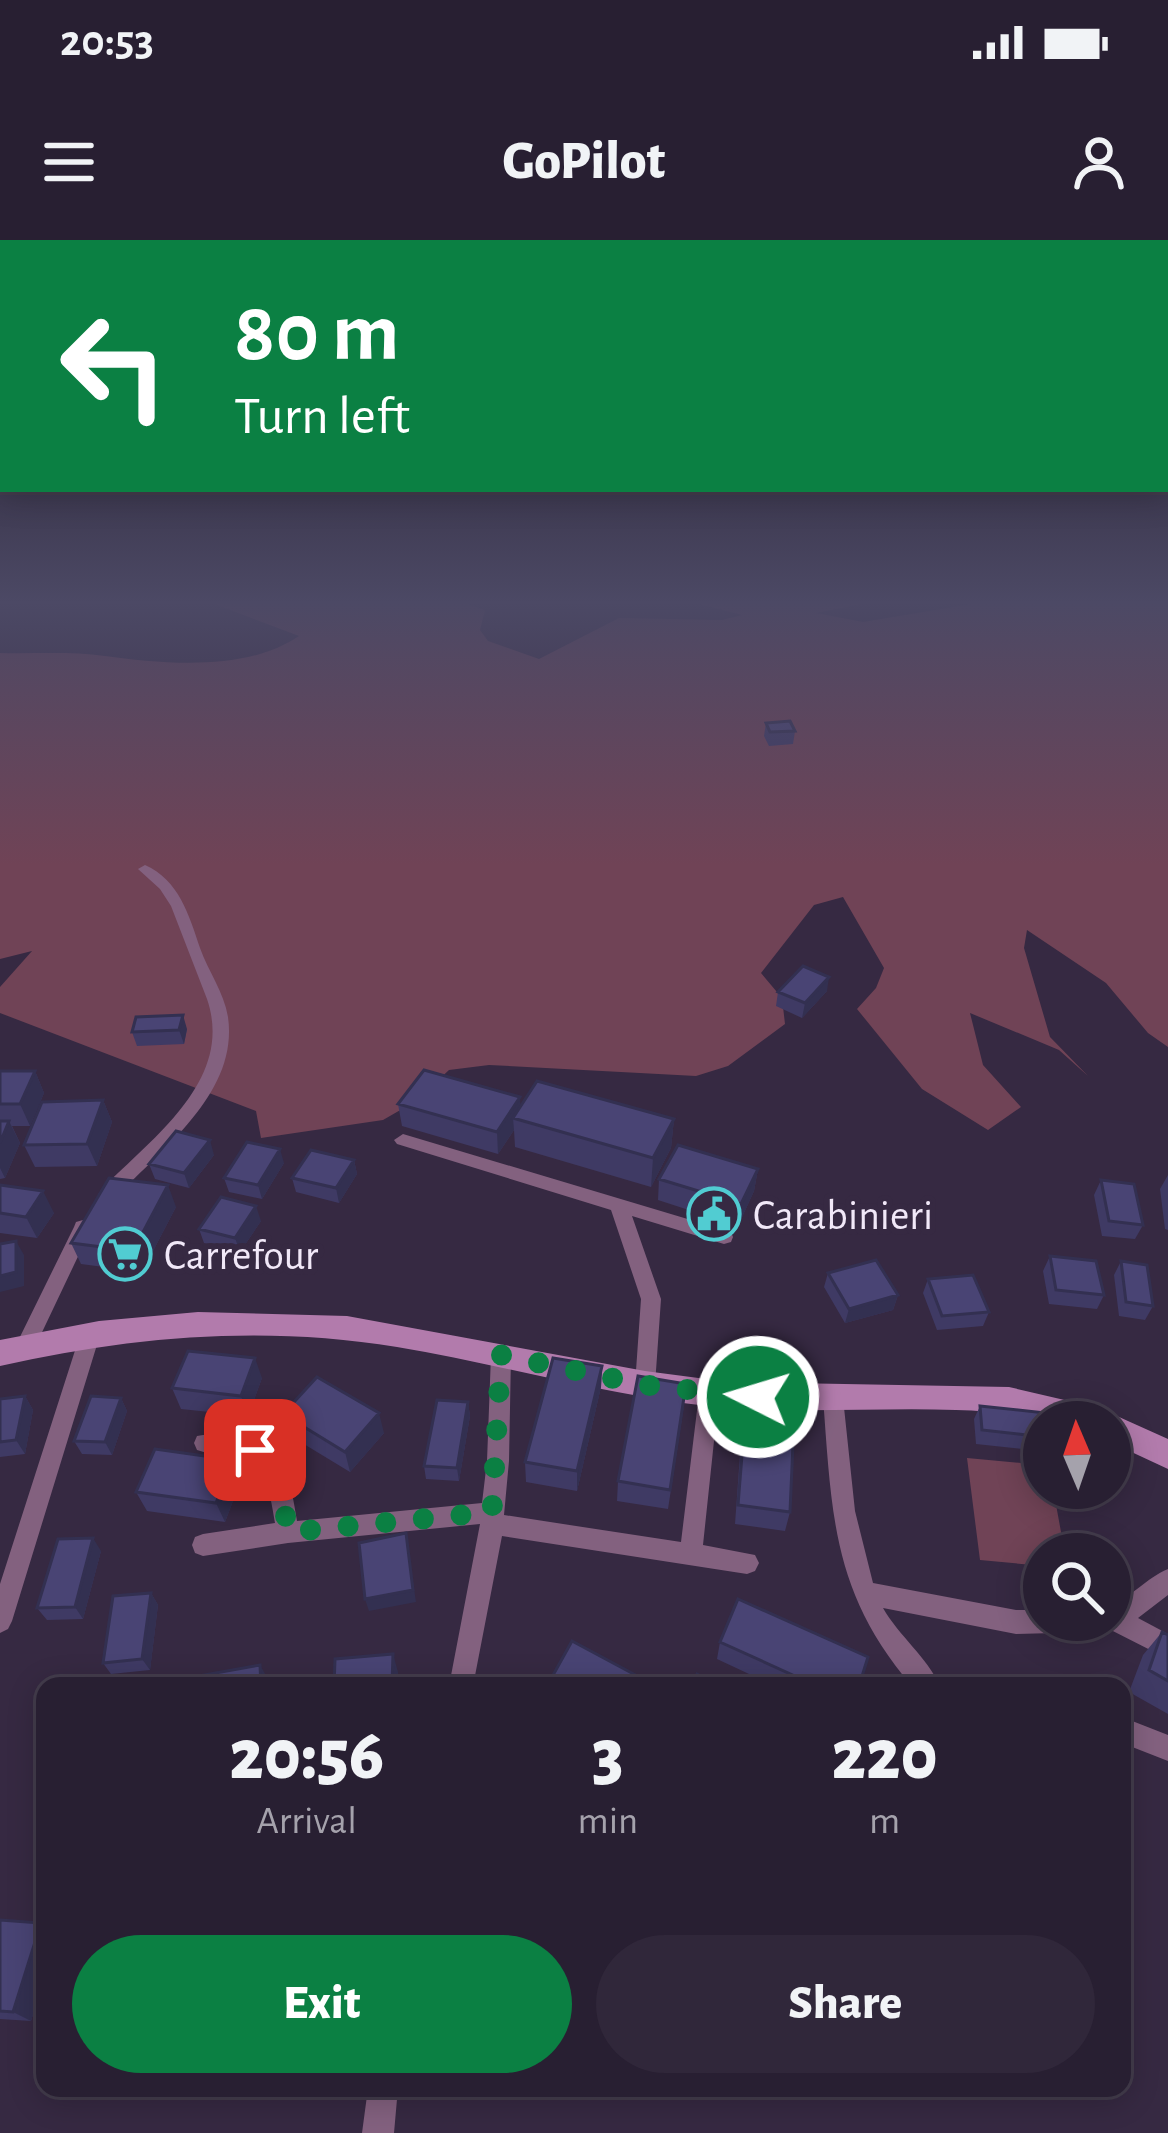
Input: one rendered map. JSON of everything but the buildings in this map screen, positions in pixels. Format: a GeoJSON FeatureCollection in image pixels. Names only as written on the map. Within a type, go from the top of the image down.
{"type":"FeatureCollection","features":[{"type":"Feature","properties":{"kind":"main road"},"geometry":{"type":"LineString","coordinates":[[12,1350],[182,1323],[270,1321],[369,1331],[709,1394],[1023,1403]]}},
{"type":"Feature","properties":{"kind":"main road"},"geometry":{"type":"LineString","coordinates":[[1131,1436],[1168,1455]]}},
{"type":"Feature","properties":{"kind":"street"},"geometry":{"type":"LineString","coordinates":[[12,1350],[88,1220],[128,1172],[166,1137],[218,1062],[220,1015],[178,899],[145,869]]}},
{"type":"Feature","properties":{"kind":"street"},"geometry":{"type":"LineString","coordinates":[[403,1140],[724,1238]]}},
{"type":"Feature","properties":{"kind":"street"},"geometry":{"type":"LineString","coordinates":[[618,1203],[651,1299],[645,1385]]}},
{"type":"Feature","properties":{"kind":"street"},"geometry":{"type":"LineString","coordinates":[[0,1621],[90,1335]]}},
{"type":"Feature","properties":{"kind":"street"},"geometry":{"type":"LineString","coordinates":[[463,1677],[492,1518],[501,1355]]}},
{"type":"Feature","properties":{"kind":"street"},"geometry":{"type":"LineString","coordinates":[[691,1554],[709,1394]]}},
{"type":"Feature","properties":{"kind":"street"},"geometry":{"type":"LineString","coordinates":[[833,1398],[850,1542],[865,1593],[882,1629],[921,1677]]}},
{"type":"Feature","properties":{"kind":"street"},"geometry":{"type":"LineString","coordinates":[[205,1443],[242,1447],[267,1458],[276,1472],[289,1532]]}},
{"type":"Feature","properties":{"kind":"street"},"geometry":{"type":"LineString","coordinates":[[203,1545],[289,1532],[492,1518],[746,1563]]}},
{"type":"Feature","properties":{"kind":"street"},"geometry":{"type":"LineString","coordinates":[[1131,1609],[1168,1580]]}},
{"type":"Feature","properties":{"kind":"street"},"geometry":{"type":"LineString","coordinates":[[865,1593],[1023,1622]]}},
{"type":"Feature","properties":{"kind":"street"},"geometry":{"type":"LineString","coordinates":[[1131,1630],[1168,1647]]}},
{"type":"Feature","properties":{"kind":"street"},"geometry":{"type":"LineString","coordinates":[[1131,1734],[1168,1748]]}},
{"type":"Feature","properties":{"kind":"street"},"geometry":{"type":"LineString","coordinates":[[378,2133],[382,2097]]}},
{"type":"Feature","properties":{"kind":"shaded area"},"geometry":{"type":"Polygon","coordinates":[[[0,688],[1168,688],[1168,1047],[1148,1033],[1106,983],[1027,930],[1024,948],[1050,1037],[1088,1076],[1059,1050],[970,1013],[983,1065],[1021,1107],[988,1130],[922,1089],[857,1009],[876,988],[884,968],[843,897],[814,905],[761,973],[782,998],[785,1024],[728,1066],[696,1076],[489,1065],[449,1070],[416,1101],[383,1120],[261,1138],[256,1111],[0,1013],[0,987],[32,951],[0,959],[0,688]]]}},
{"type":"Feature","properties":{"kind":"shaded area"},"geometry":{"type":"Polygon","coordinates":[[[967,1458],[1023,1463],[1023,1509],[1057,1509],[1061,1533],[1023,1533],[1023,1564],[980,1560],[967,1458]]]}},
{"type":"Feature","properties":{"kind":"place","name":"Carabinieri"},"geometry":{"type":"Point","coordinates":[714,1214]}},
{"type":"Feature","properties":{"kind":"place","name":"Carrefour"},"geometry":{"type":"Point","coordinates":[125,1254]}},
{"type":"Feature","properties":{"kind":"route"},"geometry":{"type":"LineString","coordinates":[[255,1450],[276,1472],[289,1532],[492,1512],[501,1355],[645,1385],[758,1397]]}}]}
